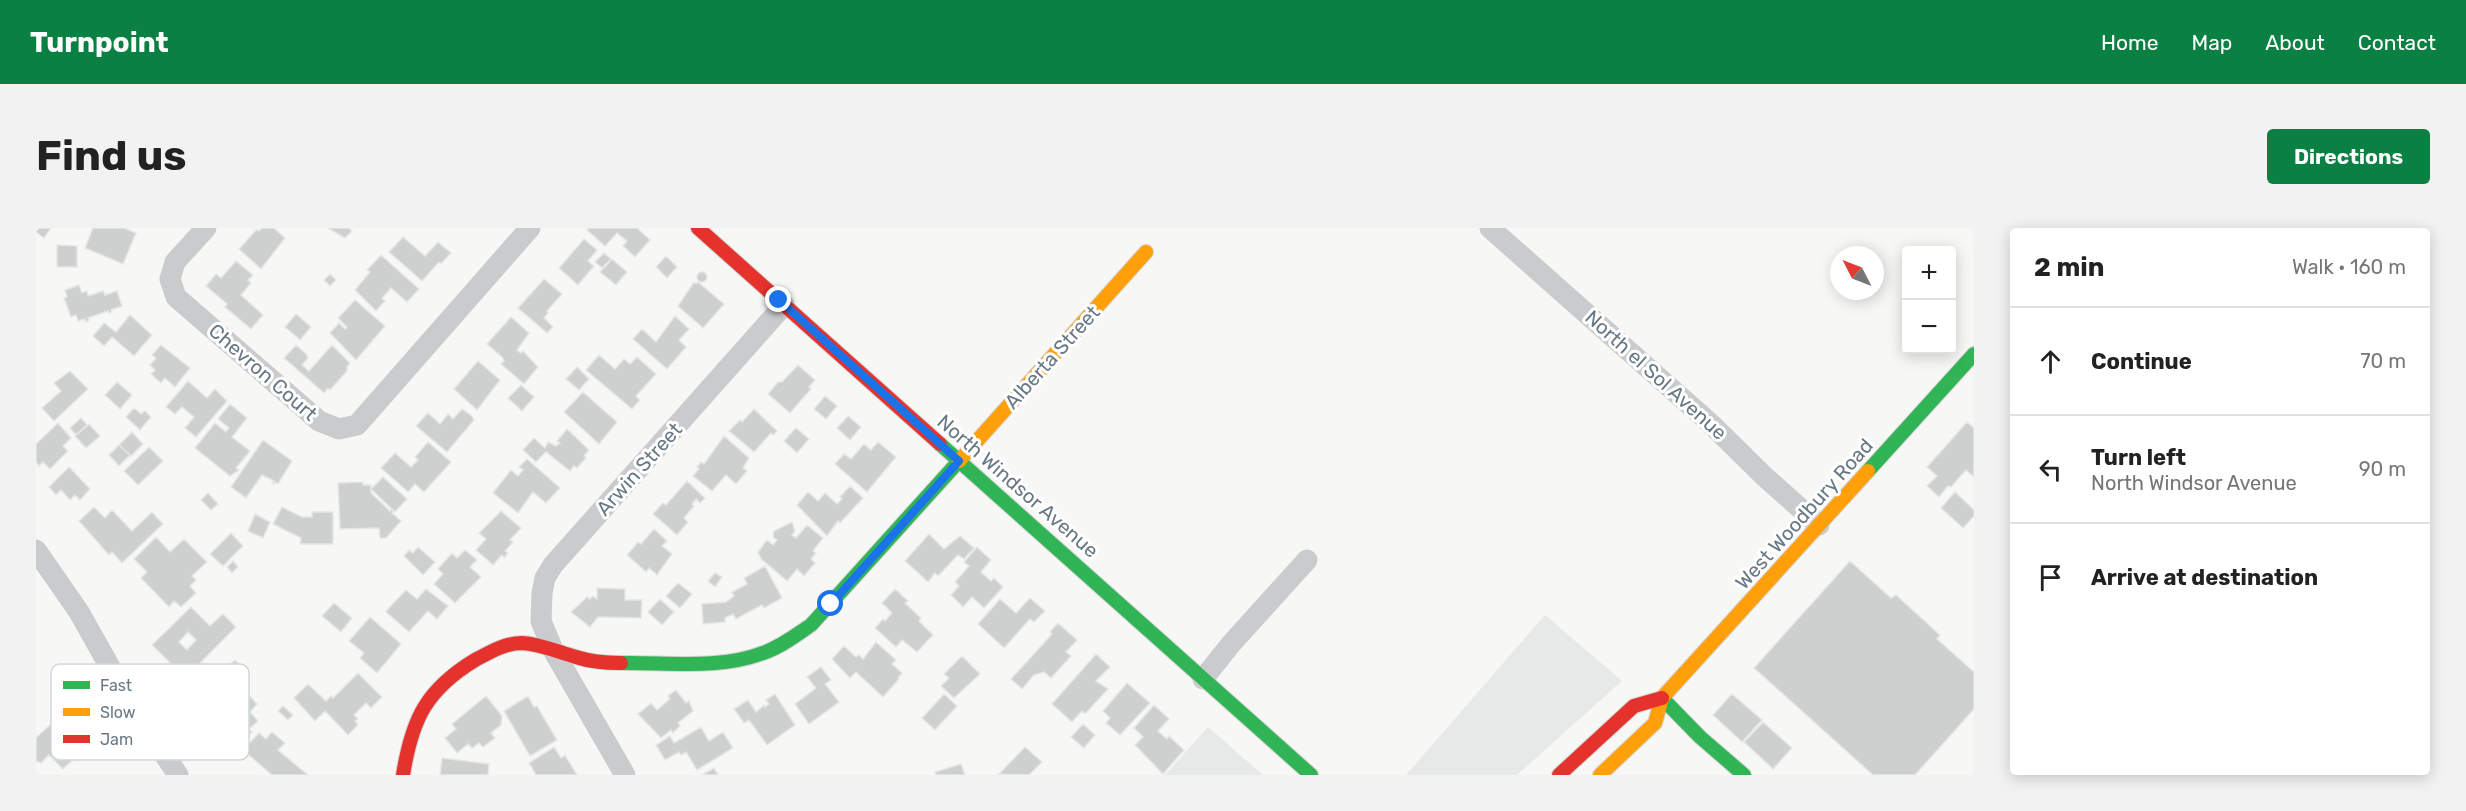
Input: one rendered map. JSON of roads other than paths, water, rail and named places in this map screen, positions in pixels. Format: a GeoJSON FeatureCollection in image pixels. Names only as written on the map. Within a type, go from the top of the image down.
{"type":"FeatureCollection","features":[{"type":"Feature","properties":{"kind":"street","name":"Chevron Court"},"geometry":{"type":"LineString","coordinates":[[206,228],[175,262],[170,279],[176,297],[319,421],[339,429],[357,425],[530,228]]}},
{"type":"Feature","properties":{"kind":"street","name":"North Windsor Avenue"},"geometry":{"type":"LineString","coordinates":[[698,228],[1311,775]]}},
{"type":"Feature","properties":{"kind":"street","name":"North el Sol Avenue"},"geometry":{"type":"LineString","coordinates":[[1490,228],[1710,423],[1765,477],[1819,525]]}},
{"type":"Feature","properties":{"kind":"street","name":"Alberta Street"},"geometry":{"type":"LineString","coordinates":[[403,775],[407,744],[417,715],[433,690],[456,671],[485,654],[511,644],[531,644],[595,662],[721,662],[754,657],[778,647],[811,625],[1146,252]]}},
{"type":"Feature","properties":{"kind":"street","name":"Arwin Street"},"geometry":{"type":"LineString","coordinates":[[625,775],[553,650],[540,621],[545,578],[553,565],[784,305]]}},
{"type":"Feature","properties":{"kind":"street","name":"West Woodbury Road"},"geometry":{"type":"LineString","coordinates":[[1600,775],[1655,723],[1662,698],[1974,354]]}},
{"type":"Feature","properties":{"kind":"street"},"geometry":{"type":"LineString","coordinates":[[36,550],[79,612],[108,664]]}},
{"type":"Feature","properties":{"kind":"street"},"geometry":{"type":"LineString","coordinates":[[1203,680],[1231,644],[1307,560]]}},
{"type":"Feature","properties":{"kind":"street"},"geometry":{"type":"LineString","coordinates":[[1559,775],[1634,706],[1662,698],[1700,737],[1744,775]]}},
{"type":"Feature","properties":{"kind":"street"},"geometry":{"type":"LineString","coordinates":[[167,760],[177,775]]}}]}
